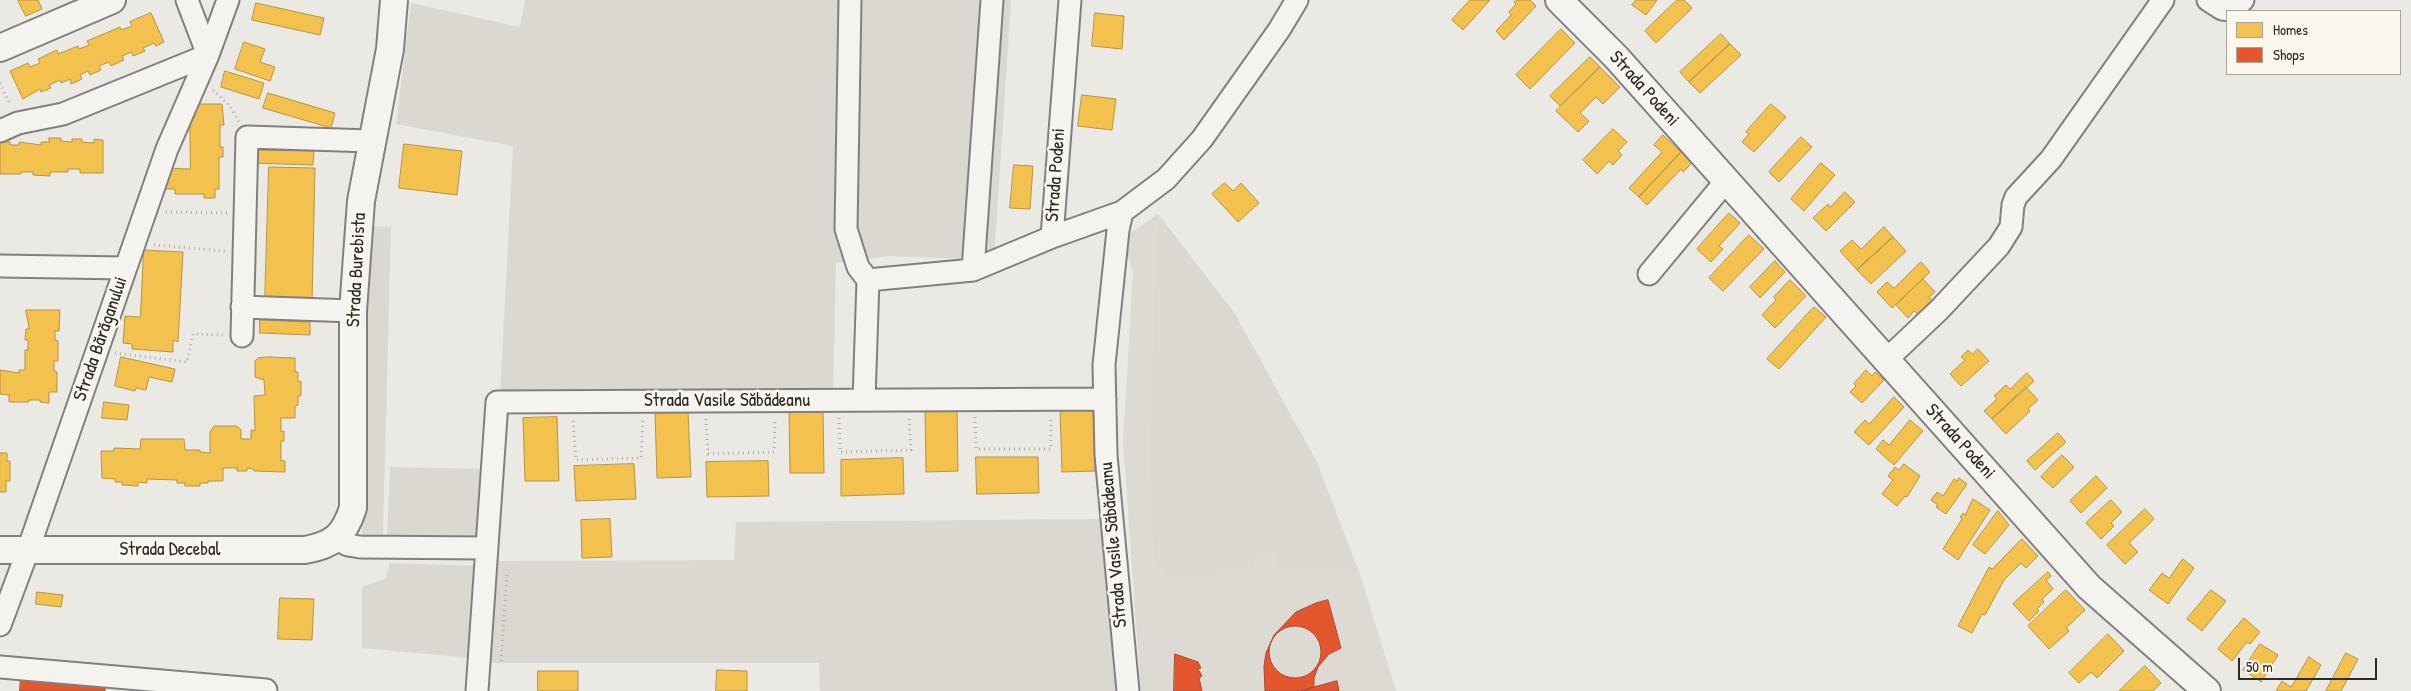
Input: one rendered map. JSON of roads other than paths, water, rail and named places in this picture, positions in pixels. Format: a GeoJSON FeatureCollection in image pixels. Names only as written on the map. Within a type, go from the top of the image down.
{"type":"FeatureCollection","features":[{"type":"Feature","properties":{"kind":"main road"},"geometry":{"type":"LineString","coordinates":[[0,48],[112,0]]}},
{"type":"Feature","properties":{"kind":"main road","name":"Strada Burebista"},"geometry":{"type":"LineString","coordinates":[[337,539],[349,520],[353,508],[353,311],[361,201],[390,49],[394,0]]}},
{"type":"Feature","properties":{"kind":"main road","name":"Strada Podeni"},"geometry":{"type":"LineString","coordinates":[[1560,0],[1616,58],[2089,587],[2207,691]]}},
{"type":"Feature","properties":{"kind":"main road","name":"Strada Decebal"},"geometry":{"type":"LineString","coordinates":[[0,550],[305,550],[324,547],[337,539]]}},
{"type":"Feature","properties":{"kind":"street"},"geometry":{"type":"LineString","coordinates":[[9,127],[63,114],[208,55],[187,0]]}},
{"type":"Feature","properties":{"kind":"street","name":"Strada Bărăganului"},"geometry":{"type":"LineString","coordinates":[[0,625],[28,550],[167,149],[208,55],[228,0]]}},
{"type":"Feature","properties":{"kind":"street"},"geometry":{"type":"LineString","coordinates":[[850,0],[846,229],[858,267],[868,280],[864,400]]}},
{"type":"Feature","properties":{"kind":"street"},"geometry":{"type":"LineString","coordinates":[[973,270],[992,0]]}},
{"type":"Feature","properties":{"kind":"street","name":"Strada Podeni"},"geometry":{"type":"LineString","coordinates":[[1070,0],[1052,237],[1122,212],[1166,179],[1202,139],[1279,30],[1297,0]]}},
{"type":"Feature","properties":{"kind":"street"},"geometry":{"type":"LineString","coordinates":[[1886,360],[1939,310],[1999,246],[2011,227],[2013,205],[2016,197],[2051,159],[2163,0]]}},
{"type":"Feature","properties":{"kind":"street"},"geometry":{"type":"LineString","coordinates":[[2208,0],[2222,9],[2232,10],[2243,0]]}},
{"type":"Feature","properties":{"kind":"street"},"geometry":{"type":"LineString","coordinates":[[242,336],[247,137],[371,141]]}},
{"type":"Feature","properties":{"kind":"street"},"geometry":{"type":"LineString","coordinates":[[1649,274],[1726,181]]}},
{"type":"Feature","properties":{"kind":"street","name":"Strada Vasile Săbădeanu"},"geometry":{"type":"LineString","coordinates":[[1122,212],[1118,230],[1104,364],[1106,455],[1128,691]]}},
{"type":"Feature","properties":{"kind":"street"},"geometry":{"type":"LineString","coordinates":[[868,280],[973,270],[1052,237]]}},
{"type":"Feature","properties":{"kind":"street"},"geometry":{"type":"LineString","coordinates":[[0,266],[125,268]]}},
{"type":"Feature","properties":{"kind":"street"},"geometry":{"type":"LineString","coordinates":[[242,307],[353,311]]}},
{"type":"Feature","properties":{"kind":"street","name":"Strada Vasile Săbădeanu"},"geometry":{"type":"LineString","coordinates":[[477,691],[497,402],[1105,398]]}},
{"type":"Feature","properties":{"kind":"street"},"geometry":{"type":"LineString","coordinates":[[337,539],[348,545],[360,547],[487,548]]}},
{"type":"Feature","properties":{"kind":"street"},"geometry":{"type":"LineString","coordinates":[[0,667],[266,690]]}}]}
